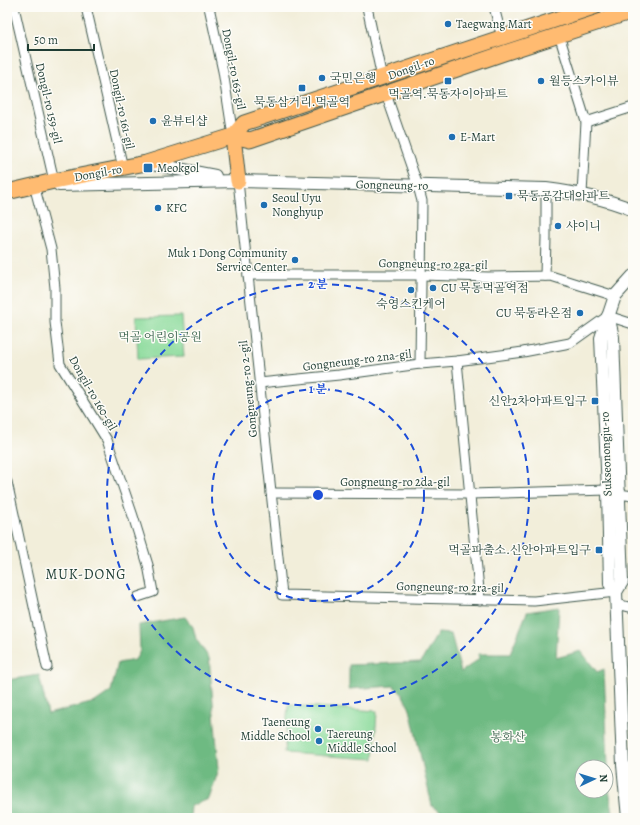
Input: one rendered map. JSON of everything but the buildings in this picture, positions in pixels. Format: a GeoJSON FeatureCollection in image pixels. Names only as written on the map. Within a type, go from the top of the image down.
{"type":"FeatureCollection","features":[{"type":"Feature","properties":{"kind":"main road","name":"Dongil-ro"},"geometry":{"type":"LineString","coordinates":[[233,136],[244,123],[594,7]]}},
{"type":"Feature","properties":{"kind":"main road","name":"Dongil-ro"},"geometry":{"type":"LineString","coordinates":[[7,192],[54,180],[146,163],[233,136],[250,140],[633,11]]}},
{"type":"Feature","properties":{"kind":"main road"},"geometry":{"type":"LineString","coordinates":[[570,15],[559,23],[559,27],[561,30],[575,30]]}},
{"type":"Feature","properties":{"kind":"main road"},"geometry":{"type":"LineString","coordinates":[[509,35],[529,34],[531,36],[531,40],[520,48]]}},
{"type":"Feature","properties":{"kind":"main road"},"geometry":{"type":"LineString","coordinates":[[274,114],[264,122],[266,128],[279,130]]}},
{"type":"Feature","properties":{"kind":"main road"},"geometry":{"type":"LineString","coordinates":[[233,136],[238,181]]}},
{"type":"Feature","properties":{"kind":"street","name":"Dongil-ro 159-gil"},"geometry":{"type":"LineString","coordinates":[[14,7],[54,180]]}},
{"type":"Feature","properties":{"kind":"street","name":"Dongil-ro 161-gil"},"geometry":{"type":"LineString","coordinates":[[86,7],[123,168]]}},
{"type":"Feature","properties":{"kind":"street","name":"Dongil-ro 163-gil"},"geometry":{"type":"LineString","coordinates":[[209,7],[223,71],[233,136]]}},
{"type":"Feature","properties":{"kind":"street"},"geometry":{"type":"LineString","coordinates":[[367,7],[382,78]]}},
{"type":"Feature","properties":{"kind":"street"},"geometry":{"type":"LineString","coordinates":[[494,7],[509,35]]}},
{"type":"Feature","properties":{"kind":"street"},"geometry":{"type":"LineString","coordinates":[[558,35],[586,122],[582,194]]}},
{"type":"Feature","properties":{"kind":"street","name":"Dongil-ro"},"geometry":{"type":"LineString","coordinates":[[386,94],[422,201],[420,364]]}},
{"type":"Feature","properties":{"kind":"street"},"geometry":{"type":"LineString","coordinates":[[586,122],[633,106]]}},
{"type":"Feature","properties":{"kind":"street","name":"Gongneung-ro"},"geometry":{"type":"LineString","coordinates":[[146,163],[238,181]]}},
{"type":"Feature","properties":{"kind":"street","name":"Gongneung-ro"},"geometry":{"type":"LineString","coordinates":[[34,185],[238,181],[546,189],[582,194],[622,205],[633,210]]}},
{"type":"Feature","properties":{"kind":"street","name":"Gongneung-ro 2-gil"},"geometry":{"type":"LineString","coordinates":[[238,181],[282,595]]}},
{"type":"Feature","properties":{"kind":"street","name":"Dongil-ro 160-gil"},"geometry":{"type":"LineString","coordinates":[[34,185],[51,249],[55,288],[55,322],[60,364],[107,440],[122,481],[148,565],[153,592],[138,597]]}},
{"type":"Feature","properties":{"kind":"street"},"geometry":{"type":"LineString","coordinates":[[545,276],[546,189]]}},
{"type":"Feature","properties":{"kind":"street","name":"Gongneung-ro 2ga-gil"},"geometry":{"type":"LineString","coordinates":[[248,276],[551,276],[615,296]]}},
{"type":"Feature","properties":{"kind":"street","name":"Sukseonongju-ro"},"geometry":{"type":"LineString","coordinates":[[628,818],[623,765],[616,598],[610,584],[608,490],[601,338],[615,296],[633,276]]}},
{"type":"Feature","properties":{"kind":"street"},"geometry":{"type":"LineString","coordinates":[[608,316],[633,324]]}},
{"type":"Feature","properties":{"kind":"street","name":"Gongneung-ro 2na-gil"},"geometry":{"type":"LineString","coordinates":[[259,383],[457,361],[523,352],[570,343],[608,316]]}},
{"type":"Feature","properties":{"kind":"street","name":"Sukseonongju-ro"},"geometry":{"type":"LineString","coordinates":[[608,316],[613,337],[622,582],[616,598]]}},
{"type":"Feature","properties":{"kind":"street"},"geometry":{"type":"LineString","coordinates":[[457,361],[480,600]]}},
{"type":"Feature","properties":{"kind":"street"},"geometry":{"type":"LineString","coordinates":[[7,482],[47,667]]}},
{"type":"Feature","properties":{"kind":"street","name":"Gongneung-ro 2da-gil"},"geometry":{"type":"LineString","coordinates":[[271,493],[470,494],[608,490]]}},
{"type":"Feature","properties":{"kind":"street"},"geometry":{"type":"LineString","coordinates":[[619,494],[633,496]]}},
{"type":"Feature","properties":{"kind":"street","name":"Gongneung-ro 2ra-gil"},"geometry":{"type":"LineString","coordinates":[[282,595],[534,601],[616,598]]}},
{"type":"Feature","properties":{"kind":"street"},"geometry":{"type":"LineString","coordinates":[[616,598],[633,608]]}},
{"type":"Feature","properties":{"kind":"green space","name":"먹골 어린이공원"},"geometry":{"type":"Polygon","coordinates":[[[181,316],[184,357],[138,359],[136,317],[181,316]]]}},
{"type":"Feature","properties":{"kind":"green space","name":"봉화산"},"geometry":{"type":"Polygon","coordinates":[[[559,607],[556,658],[581,651],[597,672],[604,669],[608,759],[574,759],[574,799],[611,799],[614,818],[446,818],[441,812],[432,806],[410,709],[401,692],[393,686],[349,689],[349,665],[421,662],[438,633],[451,634],[461,672],[479,659],[478,654],[510,654],[527,612],[559,607]]]}},
{"type":"Feature","properties":{"kind":"green space"},"geometry":{"type":"Polygon","coordinates":[[[185,617],[193,627],[196,639],[209,658],[219,769],[209,799],[191,806],[190,818],[7,818],[7,680],[39,675],[48,714],[95,702],[111,691],[118,663],[135,660],[140,651],[139,625],[185,617]]]}},
{"type":"Feature","properties":{"kind":"green space"},"geometry":{"type":"Polygon","coordinates":[[[288,705],[377,711],[374,759],[284,753],[288,705]]]}},
{"type":"Feature","properties":{"kind":"place","name":"Taegwang Mart"},"geometry":{"type":"Point","coordinates":[448,24]}},
{"type":"Feature","properties":{"kind":"place","name":"국민은행"},"geometry":{"type":"Point","coordinates":[322,78]}},
{"type":"Feature","properties":{"kind":"place","name":"먹골역.묵동자이아파트"},"geometry":{"type":"Point","coordinates":[448,81]}},
{"type":"Feature","properties":{"kind":"place","name":"월등스카이뷰"},"geometry":{"type":"Point","coordinates":[541,81]}},
{"type":"Feature","properties":{"kind":"place","name":"묵동삼거리.먹골역"},"geometry":{"type":"Point","coordinates":[302,88]}},
{"type":"Feature","properties":{"kind":"place","name":"윤뷰티샵"},"geometry":{"type":"Point","coordinates":[153,121]}},
{"type":"Feature","properties":{"kind":"place","name":"E-Mart"},"geometry":{"type":"Point","coordinates":[452,137]}},
{"type":"Feature","properties":{"kind":"place","name":"Meokgol"},"geometry":{"type":"Point","coordinates":[148,168]}},
{"type":"Feature","properties":{"kind":"place","name":"묵동공감대아파트"},"geometry":{"type":"Point","coordinates":[509,196]}},
{"type":"Feature","properties":{"kind":"place","name":"Seoul Uyu Nonghyup"},"geometry":{"type":"Point","coordinates":[264,205]}},
{"type":"Feature","properties":{"kind":"place","name":"KFC"},"geometry":{"type":"Point","coordinates":[158,208]}},
{"type":"Feature","properties":{"kind":"place","name":"샤이니"},"geometry":{"type":"Point","coordinates":[558,226]}},
{"type":"Feature","properties":{"kind":"place","name":"Muk 1 Dong Community Service Center"},"geometry":{"type":"Point","coordinates":[295,260]}},
{"type":"Feature","properties":{"kind":"place","name":"CU 묵동먹골역점"},"geometry":{"type":"Point","coordinates":[433,288]}},
{"type":"Feature","properties":{"kind":"place","name":"숙영스킨케어"},"geometry":{"type":"Point","coordinates":[411,290]}},
{"type":"Feature","properties":{"kind":"place","name":"CU 묵동라온점"},"geometry":{"type":"Point","coordinates":[580,313]}},
{"type":"Feature","properties":{"kind":"place","name":"신안2차아파트입구"},"geometry":{"type":"Point","coordinates":[595,401]}},
{"type":"Feature","properties":{"kind":"place","name":"먹골파출소.신안아파트입구"},"geometry":{"type":"Point","coordinates":[599,550]}},
{"type":"Feature","properties":{"kind":"place","name":"Taeneung Middle School"},"geometry":{"type":"Point","coordinates":[318,729]}},
{"type":"Feature","properties":{"kind":"place","name":"Taereung Middle School"},"geometry":{"type":"Point","coordinates":[319,741]}},
{"type":"Feature","properties":{"kind":"district","name":"MUK-DONG"},"geometry":{"type":"Point","coordinates":[86,574]}}]}
